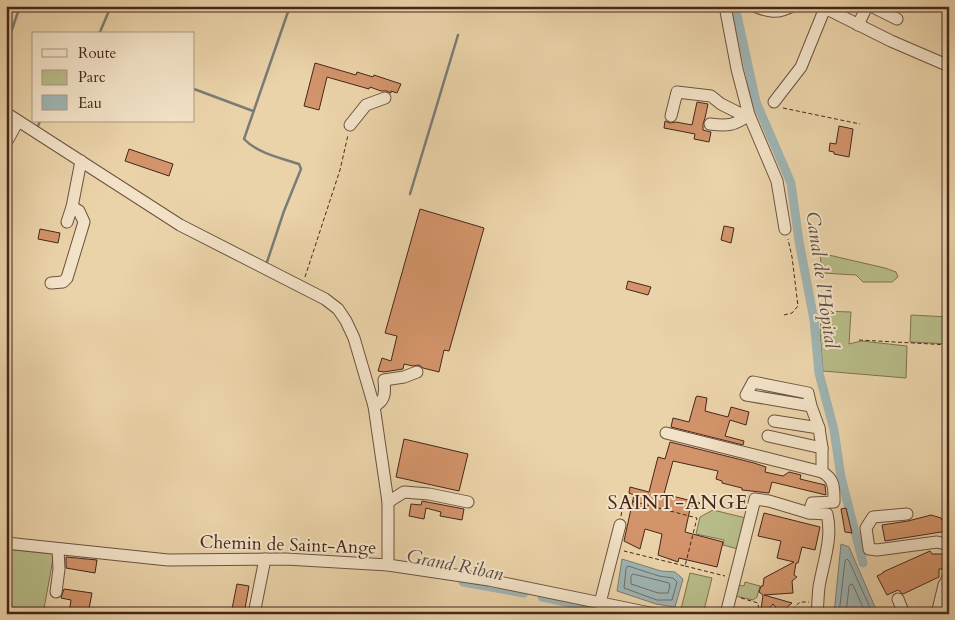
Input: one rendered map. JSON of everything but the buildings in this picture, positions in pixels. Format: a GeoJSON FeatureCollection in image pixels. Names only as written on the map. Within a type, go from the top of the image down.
{"type":"FeatureCollection","features":[{"type":"Feature","properties":{"kind":"street"},"geometry":{"type":"LineString","coordinates":[[724,6],[749,115],[776,180],[786,229]]}},
{"type":"Feature","properties":{"kind":"street"},"geometry":{"type":"LineString","coordinates":[[754,6],[763,10],[780,12],[792,6]]}},
{"type":"Feature","properties":{"kind":"street"},"geometry":{"type":"LineString","coordinates":[[774,102],[801,67],[823,7],[891,41],[949,66]]}},
{"type":"Feature","properties":{"kind":"street"},"geometry":{"type":"LineString","coordinates":[[858,25],[873,7],[897,19]]}},
{"type":"Feature","properties":{"kind":"street"},"geometry":{"type":"LineString","coordinates":[[671,116],[677,92],[711,96],[721,104],[737,112],[749,115]]}},
{"type":"Feature","properties":{"kind":"street"},"geometry":{"type":"LineString","coordinates":[[350,125],[366,105],[386,98]]}},
{"type":"Feature","properties":{"kind":"street"},"geometry":{"type":"LineString","coordinates":[[6,113],[180,225],[326,299],[338,310],[346,321],[360,355],[374,406],[388,502],[388,565]]}},
{"type":"Feature","properties":{"kind":"street"},"geometry":{"type":"LineString","coordinates":[[710,124],[728,126],[741,121],[749,115]]}},
{"type":"Feature","properties":{"kind":"street"},"geometry":{"type":"LineString","coordinates":[[6,143],[18,121]]}},
{"type":"Feature","properties":{"kind":"street"},"geometry":{"type":"LineString","coordinates":[[67,222],[72,207],[81,161]]}},
{"type":"Feature","properties":{"kind":"street"},"geometry":{"type":"LineString","coordinates":[[52,283],[63,282],[67,278],[84,222],[79,211],[72,207]]}},
{"type":"Feature","properties":{"kind":"street"},"geometry":{"type":"LineString","coordinates":[[374,406],[380,403],[385,396],[384,380],[404,377],[417,372]]}},
{"type":"Feature","properties":{"kind":"street"},"geometry":{"type":"LineString","coordinates":[[811,406],[746,395],[753,382],[808,393],[819,428],[822,448],[822,472]]}},
{"type":"Feature","properties":{"kind":"street"},"geometry":{"type":"LineString","coordinates":[[774,421],[819,428]]}},
{"type":"Feature","properties":{"kind":"street"},"geometry":{"type":"LineString","coordinates":[[666,433],[828,475],[834,484],[834,502],[812,503],[809,513]]}},
{"type":"Feature","properties":{"kind":"street"},"geometry":{"type":"LineString","coordinates":[[768,436],[822,448]]}},
{"type":"Feature","properties":{"kind":"street"},"geometry":{"type":"LineString","coordinates":[[388,502],[404,492],[468,502]]}},
{"type":"Feature","properties":{"kind":"street"},"geometry":{"type":"LineString","coordinates":[[726,614],[755,499],[769,501],[809,513],[827,514],[829,537],[817,608]]}},
{"type":"Feature","properties":{"kind":"street"},"geometry":{"type":"LineString","coordinates":[[907,514],[873,518],[866,528],[869,548],[877,550],[937,542],[949,545]]}},
{"type":"Feature","properties":{"kind":"street"},"geometry":{"type":"LineString","coordinates":[[600,603],[620,525]]}},
{"type":"Feature","properties":{"kind":"street","name":"Chemin de Saint-Ange"},"geometry":{"type":"LineString","coordinates":[[6,543],[58,550],[115,553],[168,560],[326,560],[388,565],[490,580],[655,614]]}},
{"type":"Feature","properties":{"kind":"street"},"geometry":{"type":"LineString","coordinates":[[56,592],[59,569],[58,550]]}},
{"type":"Feature","properties":{"kind":"street"},"geometry":{"type":"LineString","coordinates":[[254,614],[265,559]]}},
{"type":"Feature","properties":{"kind":"street"},"geometry":{"type":"LineString","coordinates":[[937,614],[944,585],[949,576]]}},
{"type":"Feature","properties":{"kind":"street"},"geometry":{"type":"LineString","coordinates":[[898,600],[904,614]]}},
{"type":"Feature","properties":{"kind":"path"},"geometry":{"type":"LineString","coordinates":[[774,102],[780,108],[860,124]]}},
{"type":"Feature","properties":{"kind":"path"},"geometry":{"type":"LineString","coordinates":[[300,286],[340,170],[350,125]]}},
{"type":"Feature","properties":{"kind":"path"},"geometry":{"type":"LineString","coordinates":[[784,315],[792,313],[798,306],[792,257],[786,229]]}},
{"type":"Feature","properties":{"kind":"path"},"geometry":{"type":"LineString","coordinates":[[859,340],[949,345]]}},
{"type":"Feature","properties":{"kind":"path"},"geometry":{"type":"LineString","coordinates":[[620,525],[624,499],[697,518],[685,566]]}},
{"type":"Feature","properties":{"kind":"path"},"geometry":{"type":"LineString","coordinates":[[614,548],[735,578]]}},
{"type":"Feature","properties":{"kind":"path"},"geometry":{"type":"LineString","coordinates":[[730,596],[758,603],[759,614]]}},
{"type":"Feature","properties":{"kind":"path"},"geometry":{"type":"LineString","coordinates":[[787,614],[800,602],[817,608]]}},
{"type":"Feature","properties":{"kind":"green space"},"geometry":{"type":"Polygon","coordinates":[[[820,253],[885,268],[896,272],[898,277],[892,282],[863,282],[856,275],[822,273],[820,253]]]}},
{"type":"Feature","properties":{"kind":"green space"},"geometry":{"type":"Polygon","coordinates":[[[822,311],[851,312],[849,344],[861,341],[907,346],[906,378],[823,371],[820,333],[822,311]]]}},
{"type":"Feature","properties":{"kind":"green space"},"geometry":{"type":"Polygon","coordinates":[[[911,315],[949,317],[949,344],[910,342],[911,315]]]}},
{"type":"Feature","properties":{"kind":"green space"},"geometry":{"type":"Polygon","coordinates":[[[713,510],[746,518],[738,549],[723,545],[724,540],[696,534],[700,517],[713,510]]]}},
{"type":"Feature","properties":{"kind":"green space"},"geometry":{"type":"Polygon","coordinates":[[[6,549],[54,554],[43,614],[6,614],[6,549]]]}},
{"type":"Feature","properties":{"kind":"green space"},"geometry":{"type":"Polygon","coordinates":[[[690,573],[712,578],[703,614],[681,609],[690,573]]]}},
{"type":"Feature","properties":{"kind":"green space"},"geometry":{"type":"Polygon","coordinates":[[[745,582],[760,586],[757,597],[753,600],[735,596],[738,585],[744,586],[745,582]]]}},
{"type":"Feature","properties":{"kind":"water"},"geometry":{"type":"Polygon","coordinates":[[[841,544],[849,547],[878,614],[834,614],[841,544]]]}},
{"type":"Feature","properties":{"kind":"water"},"geometry":{"type":"Polygon","coordinates":[[[622,559],[661,571],[675,572],[683,579],[675,607],[656,604],[617,591],[622,559]]]}},
{"type":"Feature","properties":{"kind":"waterway"},"geometry":{"type":"LineString","coordinates":[[6,47],[20,6]]}},
{"type":"Feature","properties":{"kind":"waterway"},"geometry":{"type":"LineString","coordinates":[[100,32],[111,6]]}},
{"type":"Feature","properties":{"kind":"waterway"},"geometry":{"type":"LineString","coordinates":[[266,265],[284,211],[301,169],[299,164],[262,151],[244,139],[290,6]]}},
{"type":"Feature","properties":{"kind":"waterway","name":"Canal de l'Hôpital"},"geometry":{"type":"LineString","coordinates":[[735,6],[756,102],[791,183],[799,241],[814,320],[819,373],[834,430],[841,477],[863,563]]}},
{"type":"Feature","properties":{"kind":"waterway"},"geometry":{"type":"LineString","coordinates":[[410,194],[458,35]]}},
{"type":"Feature","properties":{"kind":"waterway"},"geometry":{"type":"LineString","coordinates":[[195,89],[253,111]]}},
{"type":"Feature","properties":{"kind":"waterway"},"geometry":{"type":"LineString","coordinates":[[38,126],[40,122]]}},
{"type":"Feature","properties":{"kind":"waterway","name":"Grand Riban"},"geometry":{"type":"LineString","coordinates":[[463,582],[524,593]]}},
{"type":"Feature","properties":{"kind":"waterway","name":"Grand Riban"},"geometry":{"type":"LineString","coordinates":[[542,597],[625,614]]}},
{"type":"Feature","properties":{"kind":"district","name":"SAINT-ANGE"},"geometry":{"type":"Point","coordinates":[678,502]}}]}
